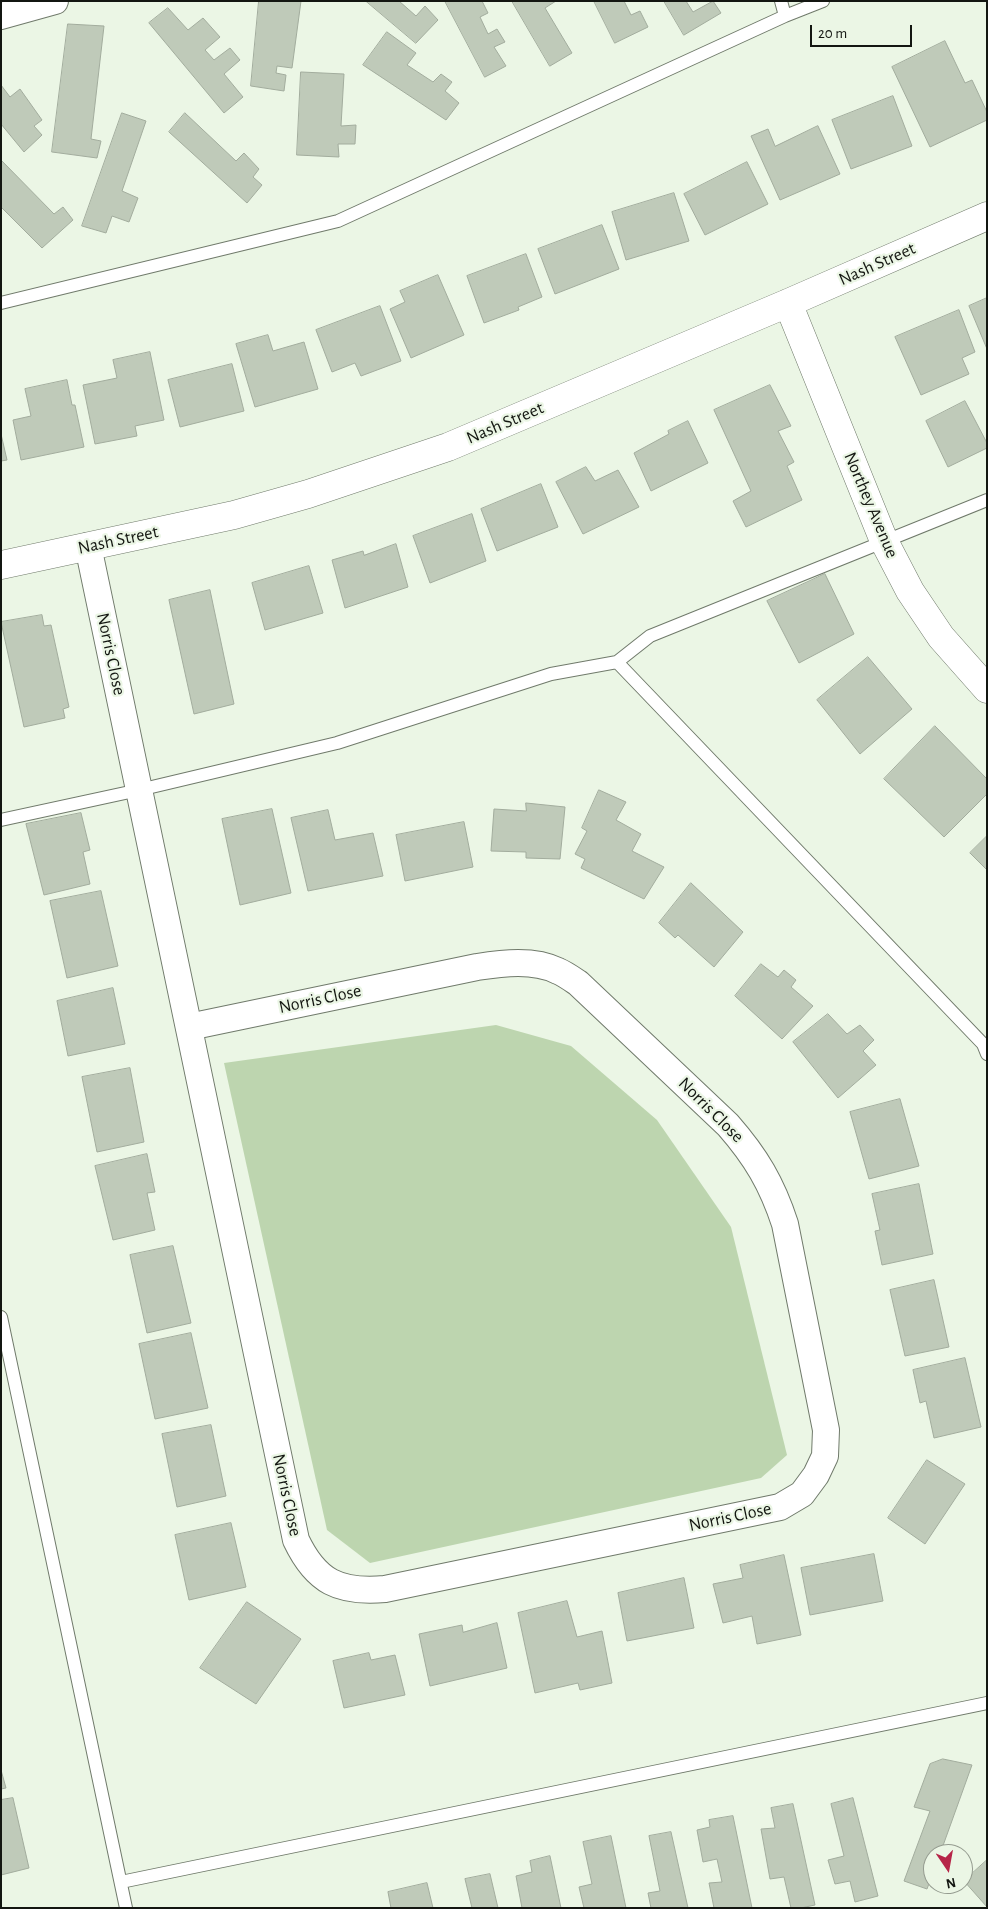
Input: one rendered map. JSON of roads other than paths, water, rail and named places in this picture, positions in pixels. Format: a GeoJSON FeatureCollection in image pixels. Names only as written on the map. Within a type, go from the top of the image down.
{"type":"FeatureCollection","features":[{"type":"Feature","properties":{"kind":"street"},"geometry":{"type":"LineString","coordinates":[[1,16],[55,1]]}},
{"type":"Feature","properties":{"kind":"street","name":"Nash Street"},"geometry":{"type":"LineString","coordinates":[[1,565],[234,515],[383,470],[516,419],[987,216]]}},
{"type":"Feature","properties":{"kind":"street","name":"Northey Avenue"},"geometry":{"type":"LineString","coordinates":[[788,303],[884,540],[910,590],[941,637],[987,689]]}},
{"type":"Feature","properties":{"kind":"street","name":"Norris Close"},"geometry":{"type":"LineString","coordinates":[[88,546],[296,1540],[303,1556],[313,1570],[326,1580],[344,1587],[366,1591],[385,1589],[780,1506],[802,1494],[816,1475],[825,1456],[826,1430],[785,1224],[777,1199],[765,1173],[728,1125],[578,983],[557,970],[532,964],[477,966],[189,1027]]}},
{"type":"Feature","properties":{"kind":"lane"},"geometry":{"type":"LineString","coordinates":[[781,1],[785,16]]}},
{"type":"Feature","properties":{"kind":"lane"},"geometry":{"type":"LineString","coordinates":[[1,304],[338,221],[785,16],[823,1]]}},
{"type":"Feature","properties":{"kind":"lane"},"geometry":{"type":"LineString","coordinates":[[1,820],[139,790],[336,743],[551,674],[617,662],[650,636],[987,500]]}},
{"type":"Feature","properties":{"kind":"lane"},"geometry":{"type":"LineString","coordinates":[[617,662],[984,1044],[987,1054]]}},
{"type":"Feature","properties":{"kind":"lane"},"geometry":{"type":"LineString","coordinates":[[1,1317],[126,1908]]}},
{"type":"Feature","properties":{"kind":"lane"},"geometry":{"type":"LineString","coordinates":[[121,1882],[987,1703]]}}]}
